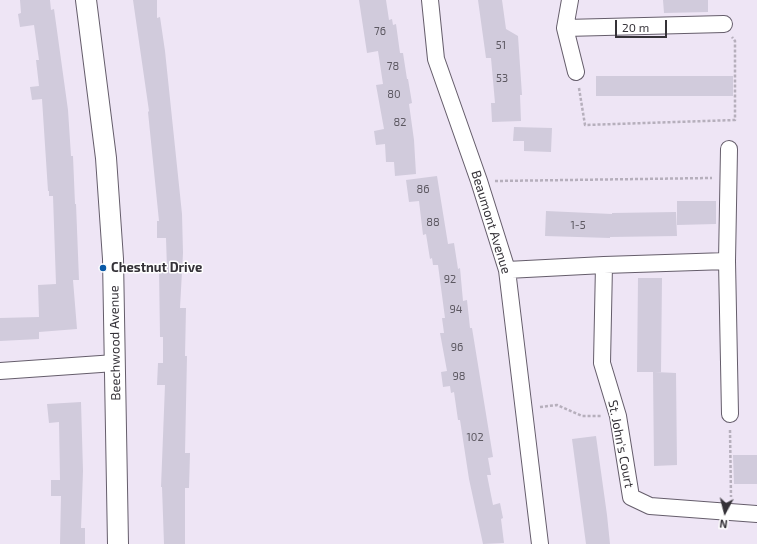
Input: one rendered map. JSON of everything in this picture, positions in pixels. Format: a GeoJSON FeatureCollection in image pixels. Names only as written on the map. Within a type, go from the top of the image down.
{"type":"FeatureCollection","features":[{"type":"Feature","properties":{"kind":"street","name":"Beechwood Avenue"},"geometry":{"type":"LineString","coordinates":[[86,0],[106,158],[113,258],[118,544]]}},
{"type":"Feature","properties":{"kind":"street","name":"Beaumont Avenue"},"geometry":{"type":"LineString","coordinates":[[430,0],[436,59],[479,181],[507,270],[540,544]]}},
{"type":"Feature","properties":{"kind":"street"},"geometry":{"type":"LineString","coordinates":[[570,0],[565,28],[576,72]]}},
{"type":"Feature","properties":{"kind":"street"},"geometry":{"type":"LineString","coordinates":[[565,28],[724,24]]}},
{"type":"Feature","properties":{"kind":"street"},"geometry":{"type":"LineString","coordinates":[[729,149],[727,261],[730,414]]}},
{"type":"Feature","properties":{"kind":"street"},"geometry":{"type":"LineString","coordinates":[[507,270],[604,264],[727,261]]}},
{"type":"Feature","properties":{"kind":"street","name":"St. John's Court"},"geometry":{"type":"LineString","coordinates":[[604,264],[602,363],[618,416],[631,496],[650,506],[757,514]]}},
{"type":"Feature","properties":{"kind":"street"},"geometry":{"type":"LineString","coordinates":[[0,371],[115,363]]}},
{"type":"Feature","properties":{"kind":"path"},"geometry":{"type":"LineString","coordinates":[[576,72],[585,125],[735,120],[735,41],[724,24]]}},
{"type":"Feature","properties":{"kind":"path"},"geometry":{"type":"LineString","coordinates":[[479,181],[729,178]]}},
{"type":"Feature","properties":{"kind":"path"},"geometry":{"type":"LineString","coordinates":[[524,409],[557,405],[582,416],[618,416]]}},
{"type":"Feature","properties":{"kind":"path"},"geometry":{"type":"LineString","coordinates":[[730,414],[732,513]]}},
{"type":"Feature","properties":{"kind":"building"},"geometry":{"type":"Polygon","coordinates":[[[20,0],[50,0],[51,10],[54,9],[68,110],[71,156],[73,156],[79,280],[73,280],[77,329],[39,332],[39,339],[0,341],[0,318],[39,317],[38,285],[56,284],[53,196],[49,196],[48,191],[42,99],[32,100],[30,87],[39,86],[36,60],[39,60],[34,25],[20,27],[18,14],[21,13],[20,0]]]}},
{"type":"Feature","properties":{"kind":"building"},"geometry":{"type":"Polygon","coordinates":[[[133,0],[157,0],[157,18],[160,17],[165,51],[182,214],[183,253],[180,308],[186,308],[185,356],[187,356],[185,453],[190,453],[189,488],[185,488],[185,544],[164,544],[161,487],[165,385],[157,385],[158,363],[163,363],[163,337],[160,337],[159,269],[167,269],[166,238],[157,238],[157,221],[159,221],[149,111],[133,0]]]}},
{"type":"Feature","properties":{"kind":"building"},"geometry":{"type":"Polygon","coordinates":[[[359,0],[386,0],[389,20],[392,19],[393,25],[396,24],[400,53],[403,53],[412,103],[409,104],[414,140],[416,174],[395,176],[394,162],[386,162],[385,144],[376,145],[374,131],[384,129],[376,85],[383,84],[378,51],[367,53],[359,0]]]}},
{"type":"Feature","properties":{"kind":"building"},"geometry":{"type":"Polygon","coordinates":[[[478,0],[502,0],[506,29],[518,36],[522,95],[520,95],[521,121],[492,122],[491,103],[495,103],[491,58],[486,58],[478,0]]]}},
{"type":"Feature","properties":{"kind":"building"},"geometry":{"type":"Polygon","coordinates":[[[663,0],[708,0],[708,12],[664,13],[663,0]]]}},
{"type":"Feature","properties":{"kind":"building"},"geometry":{"type":"Polygon","coordinates":[[[596,76],[733,76],[733,96],[596,96],[596,76]]]}},
{"type":"Feature","properties":{"kind":"building"},"geometry":{"type":"Polygon","coordinates":[[[514,127],[552,128],[551,152],[524,151],[524,141],[513,141],[514,127]]]}},
{"type":"Feature","properties":{"kind":"building"},"geometry":{"type":"Polygon","coordinates":[[[437,176],[448,244],[454,243],[458,269],[460,268],[463,301],[467,300],[470,328],[472,328],[493,457],[488,458],[491,475],[487,475],[493,505],[500,503],[503,518],[501,519],[504,543],[483,544],[469,479],[454,392],[451,393],[450,386],[443,387],[441,372],[447,371],[440,333],[444,333],[442,318],[445,318],[438,265],[433,265],[432,258],[430,259],[426,234],[423,235],[419,201],[409,202],[406,180],[437,176]]]}},
{"type":"Feature","properties":{"kind":"building"},"geometry":{"type":"Polygon","coordinates":[[[677,201],[716,201],[716,224],[677,225],[677,201]]]}},
{"type":"Feature","properties":{"kind":"building"},"geometry":{"type":"Polygon","coordinates":[[[546,211],[612,214],[676,212],[677,236],[610,238],[545,236],[546,211]]]}},
{"type":"Feature","properties":{"kind":"building"},"geometry":{"type":"Polygon","coordinates":[[[638,278],[662,278],[661,372],[655,372],[676,373],[677,465],[654,466],[653,372],[637,372],[638,278]]]}},
{"type":"Feature","properties":{"kind":"building"},"geometry":{"type":"Polygon","coordinates":[[[81,402],[83,471],[81,528],[85,528],[85,544],[60,544],[61,496],[51,496],[51,480],[60,480],[59,422],[49,423],[47,404],[81,402]]]}},
{"type":"Feature","properties":{"kind":"building"},"geometry":{"type":"Polygon","coordinates":[[[596,436],[610,544],[586,544],[572,439],[596,436]]]}},
{"type":"Feature","properties":{"kind":"building"},"geometry":{"type":"Polygon","coordinates":[[[733,455],[757,455],[757,484],[734,484],[733,455]]]}},
{"type":"Feature","properties":{"kind":"place","name":"Chestnut Drive"},"geometry":{"type":"Point","coordinates":[103,268]}}]}
